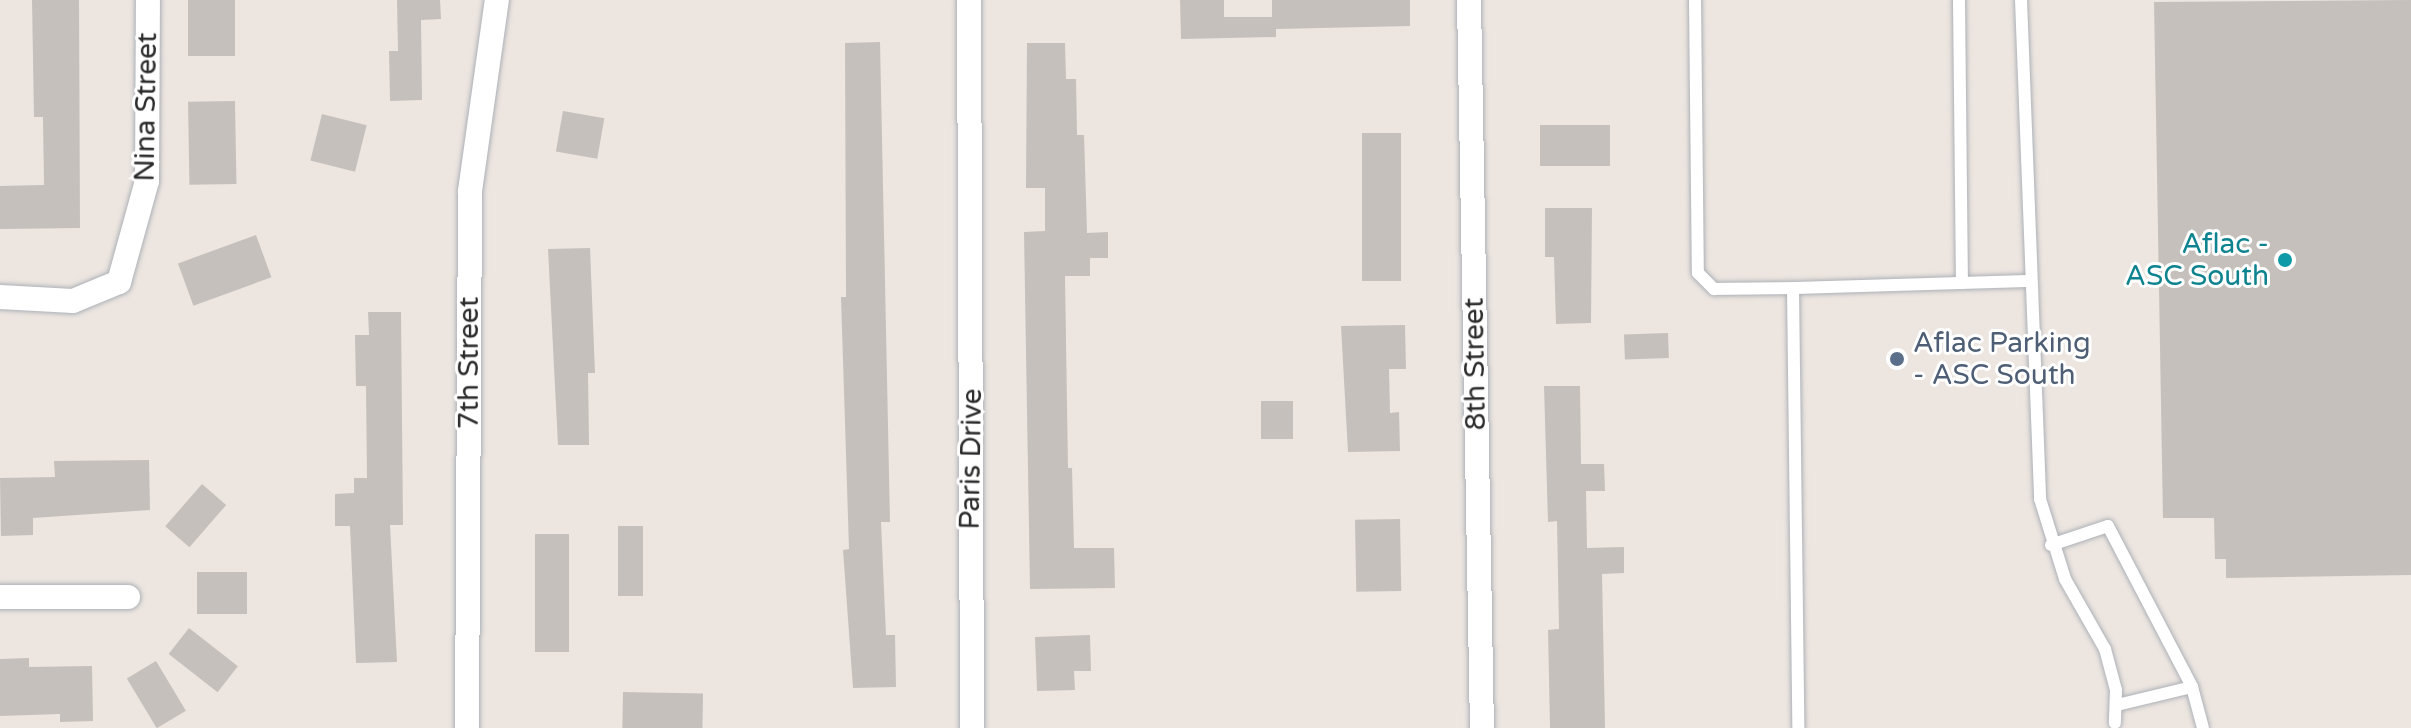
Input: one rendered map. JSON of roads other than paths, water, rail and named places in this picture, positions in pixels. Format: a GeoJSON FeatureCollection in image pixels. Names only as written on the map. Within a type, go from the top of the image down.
{"type":"FeatureCollection","features":[{"type":"Feature","properties":{"kind":"street","name":"Nina Street"},"geometry":{"type":"LineString","coordinates":[[0,297],[73,301],[119,282],[147,181],[148,0]]}},
{"type":"Feature","properties":{"kind":"street","name":"7th Street"},"geometry":{"type":"LineString","coordinates":[[467,728],[470,191],[497,0]]}},
{"type":"Feature","properties":{"kind":"street","name":"Paris Drive"},"geometry":{"type":"LineString","coordinates":[[969,0],[972,728]]}},
{"type":"Feature","properties":{"kind":"street","name":"8th Street"},"geometry":{"type":"LineString","coordinates":[[1469,0],[1482,728]]}},
{"type":"Feature","properties":{"kind":"street"},"geometry":{"type":"LineString","coordinates":[[0,597],[128,597]]}},
{"type":"Feature","properties":{"kind":"lane"},"geometry":{"type":"LineString","coordinates":[[1695,0],[1698,273],[1714,289],[2029,281]]}},
{"type":"Feature","properties":{"kind":"lane"},"geometry":{"type":"LineString","coordinates":[[1959,0],[1962,283]]}},
{"type":"Feature","properties":{"kind":"lane"},"geometry":{"type":"LineString","coordinates":[[2021,0],[2029,281],[2040,499],[2051,545],[2105,649],[2117,705],[2116,726]]}},
{"type":"Feature","properties":{"kind":"lane"},"geometry":{"type":"LineString","coordinates":[[1793,288],[1798,728]]}},
{"type":"Feature","properties":{"kind":"lane"},"geometry":{"type":"LineString","coordinates":[[2051,545],[2108,526],[2192,687],[2203,728]]}},
{"type":"Feature","properties":{"kind":"lane"},"geometry":{"type":"LineString","coordinates":[[2117,705],[2192,687]]}},
{"type":"Feature","properties":{"kind":"place","name":"Aflac - ASC South"},"geometry":{"type":"Point","coordinates":[2285,260]}},
{"type":"Feature","properties":{"kind":"place","name":"Aflac Parking - ASC South"},"geometry":{"type":"Point","coordinates":[1897,359]}}]}
